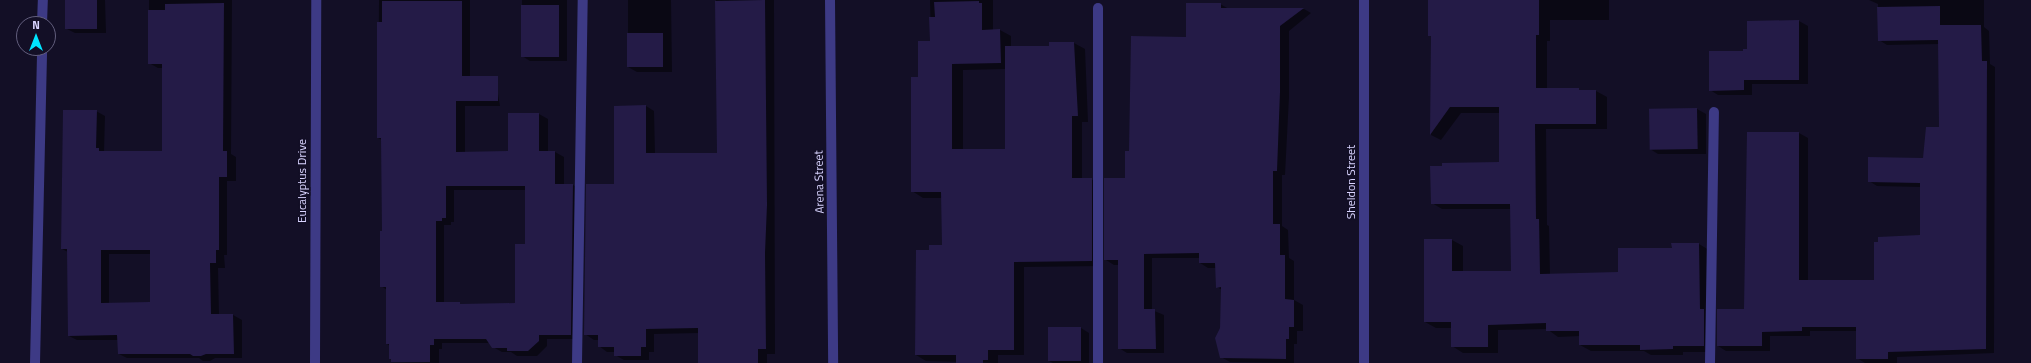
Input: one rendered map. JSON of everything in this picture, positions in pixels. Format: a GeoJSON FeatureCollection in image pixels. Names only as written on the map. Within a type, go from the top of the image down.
{"type":"FeatureCollection","features":[{"type":"Feature","properties":{"kind":"street"},"geometry":{"type":"LineString","coordinates":[[42,16],[43,0]]}},
{"type":"Feature","properties":{"kind":"street","name":"Eucalyptus Drive"},"geometry":{"type":"LineString","coordinates":[[315,363],[316,0]]}},
{"type":"Feature","properties":{"kind":"street"},"geometry":{"type":"LineString","coordinates":[[577,363],[583,0]]}},
{"type":"Feature","properties":{"kind":"street","name":"Arena Street"},"geometry":{"type":"LineString","coordinates":[[830,0],[834,363]]}},
{"type":"Feature","properties":{"kind":"street","name":"Sheldon Street"},"geometry":{"type":"LineString","coordinates":[[1364,0],[1364,363]]}},
{"type":"Feature","properties":{"kind":"street"},"geometry":{"type":"LineString","coordinates":[[1098,8],[1098,363]]}},
{"type":"Feature","properties":{"kind":"street"},"geometry":{"type":"LineString","coordinates":[[35,363],[42,56]]}},
{"type":"Feature","properties":{"kind":"street"},"geometry":{"type":"LineString","coordinates":[[1710,363],[1714,112]]}},
{"type":"Feature","properties":{"kind":"building"},"geometry":{"type":"Polygon","coordinates":[[[65,0],[97,0],[97,29],[65,29],[65,0]]]}},
{"type":"Feature","properties":{"kind":"building"},"geometry":{"type":"Polygon","coordinates":[[[765,0],[767,205],[765,253],[766,349],[758,349],[758,363],[698,363],[698,328],[646,329],[646,347],[641,347],[641,356],[614,356],[614,347],[598,347],[598,335],[584,335],[586,184],[614,184],[614,106],[646,105],[646,153],[717,153],[715,1],[765,0]]]}},
{"type":"Feature","properties":{"kind":"building"},"geometry":{"type":"Polygon","coordinates":[[[1428,0],[1539,0],[1539,35],[1536,35],[1536,88],[1579,88],[1579,90],[1596,90],[1596,124],[1535,124],[1536,219],[1539,219],[1540,274],[1618,272],[1618,248],[1672,248],[1671,243],[1699,243],[1700,309],[1704,309],[1704,346],[1673,346],[1673,349],[1640,350],[1640,345],[1579,345],[1579,331],[1546,331],[1546,323],[1488,325],[1488,347],[1451,347],[1451,322],[1424,322],[1424,239],[1452,239],[1452,271],[1511,271],[1510,204],[1431,204],[1430,166],[1442,166],[1442,163],[1499,162],[1499,107],[1450,107],[1430,135],[1431,36],[1428,36],[1428,0]]]}},
{"type":"Feature","properties":{"kind":"building"},"geometry":{"type":"Polygon","coordinates":[[[382,1],[462,1],[462,76],[498,76],[498,101],[456,101],[456,152],[508,151],[508,113],[539,113],[539,151],[555,151],[555,184],[573,184],[571,335],[539,335],[539,341],[528,351],[507,351],[507,348],[492,348],[486,339],[434,339],[434,345],[430,345],[430,362],[391,362],[391,359],[389,359],[389,344],[386,344],[386,287],[380,287],[380,231],[382,231],[381,138],[377,138],[377,22],[382,22],[382,1]],[[446,186],[446,218],[442,218],[442,221],[436,221],[436,302],[460,302],[460,304],[515,303],[515,244],[525,244],[525,186],[446,186]]]}},
{"type":"Feature","properties":{"kind":"building"},"geometry":{"type":"Polygon","coordinates":[[[979,1],[979,3],[982,3],[982,30],[1000,29],[1001,63],[952,64],[952,149],[1005,149],[1005,46],[1049,46],[1049,42],[1074,42],[1078,116],[1072,116],[1072,178],[1092,178],[1092,261],[1014,262],[1014,350],[988,350],[988,360],[983,360],[983,363],[956,363],[956,355],[915,355],[916,250],[929,250],[929,245],[942,245],[941,192],[911,192],[911,77],[918,77],[918,41],[930,41],[929,17],[935,17],[934,2],[979,1]]]}},
{"type":"Feature","properties":{"kind":"building"},"geometry":{"type":"Polygon","coordinates":[[[224,3],[223,151],[227,151],[227,177],[219,177],[219,250],[216,250],[216,263],[210,263],[211,314],[233,314],[234,354],[206,354],[201,356],[193,356],[190,354],[118,354],[117,335],[68,336],[67,249],[61,249],[63,110],[97,110],[96,148],[99,148],[99,151],[162,151],[162,64],[148,64],[148,10],[165,10],[165,4],[224,3]],[[101,250],[101,303],[150,302],[150,250],[101,250]]]}},
{"type":"Feature","properties":{"kind":"building"},"geometry":{"type":"Polygon","coordinates":[[[1186,3],[1221,3],[1221,8],[1304,8],[1280,26],[1280,92],[1277,171],[1273,171],[1273,224],[1280,224],[1280,255],[1285,255],[1285,299],[1294,300],[1294,327],[1289,327],[1289,339],[1286,339],[1286,359],[1220,358],[1215,338],[1220,328],[1221,287],[1216,288],[1215,263],[1199,263],[1199,253],[1144,254],[1144,309],[1155,309],[1156,349],[1118,349],[1118,260],[1104,260],[1104,178],[1125,178],[1125,151],[1129,151],[1131,36],[1186,37],[1186,3]]]}},
{"type":"Feature","properties":{"kind":"building"},"geometry":{"type":"Polygon","coordinates":[[[521,5],[559,5],[559,57],[521,57],[521,5]]]}},
{"type":"Feature","properties":{"kind":"building"},"geometry":{"type":"Polygon","coordinates":[[[1940,6],[1940,25],[1981,25],[1982,61],[1987,61],[1986,349],[1888,352],[1888,359],[1856,359],[1856,327],[1802,327],[1802,331],[1762,332],[1762,346],[1717,346],[1717,309],[1744,309],[1747,132],[1799,132],[1799,280],[1874,280],[1874,242],[1878,242],[1878,237],[1920,235],[1920,183],[1868,182],[1868,157],[1923,158],[1926,127],[1939,127],[1938,40],[1878,41],[1877,7],[1940,6]]]}},
{"type":"Feature","properties":{"kind":"building"},"geometry":{"type":"Polygon","coordinates":[[[1799,20],[1799,80],[1744,80],[1744,90],[1709,91],[1709,51],[1743,51],[1743,49],[1747,49],[1747,21],[1799,20]]]}},
{"type":"Feature","properties":{"kind":"building"},"geometry":{"type":"Polygon","coordinates":[[[627,33],[663,33],[663,67],[627,67],[627,33]]]}},
{"type":"Feature","properties":{"kind":"building"},"geometry":{"type":"Polygon","coordinates":[[[1697,108],[1698,149],[1650,150],[1649,109],[1697,108]]]}},
{"type":"Feature","properties":{"kind":"building"},"geometry":{"type":"Polygon","coordinates":[[[1048,327],[1081,327],[1081,361],[1048,361],[1048,327]]]}}]}
